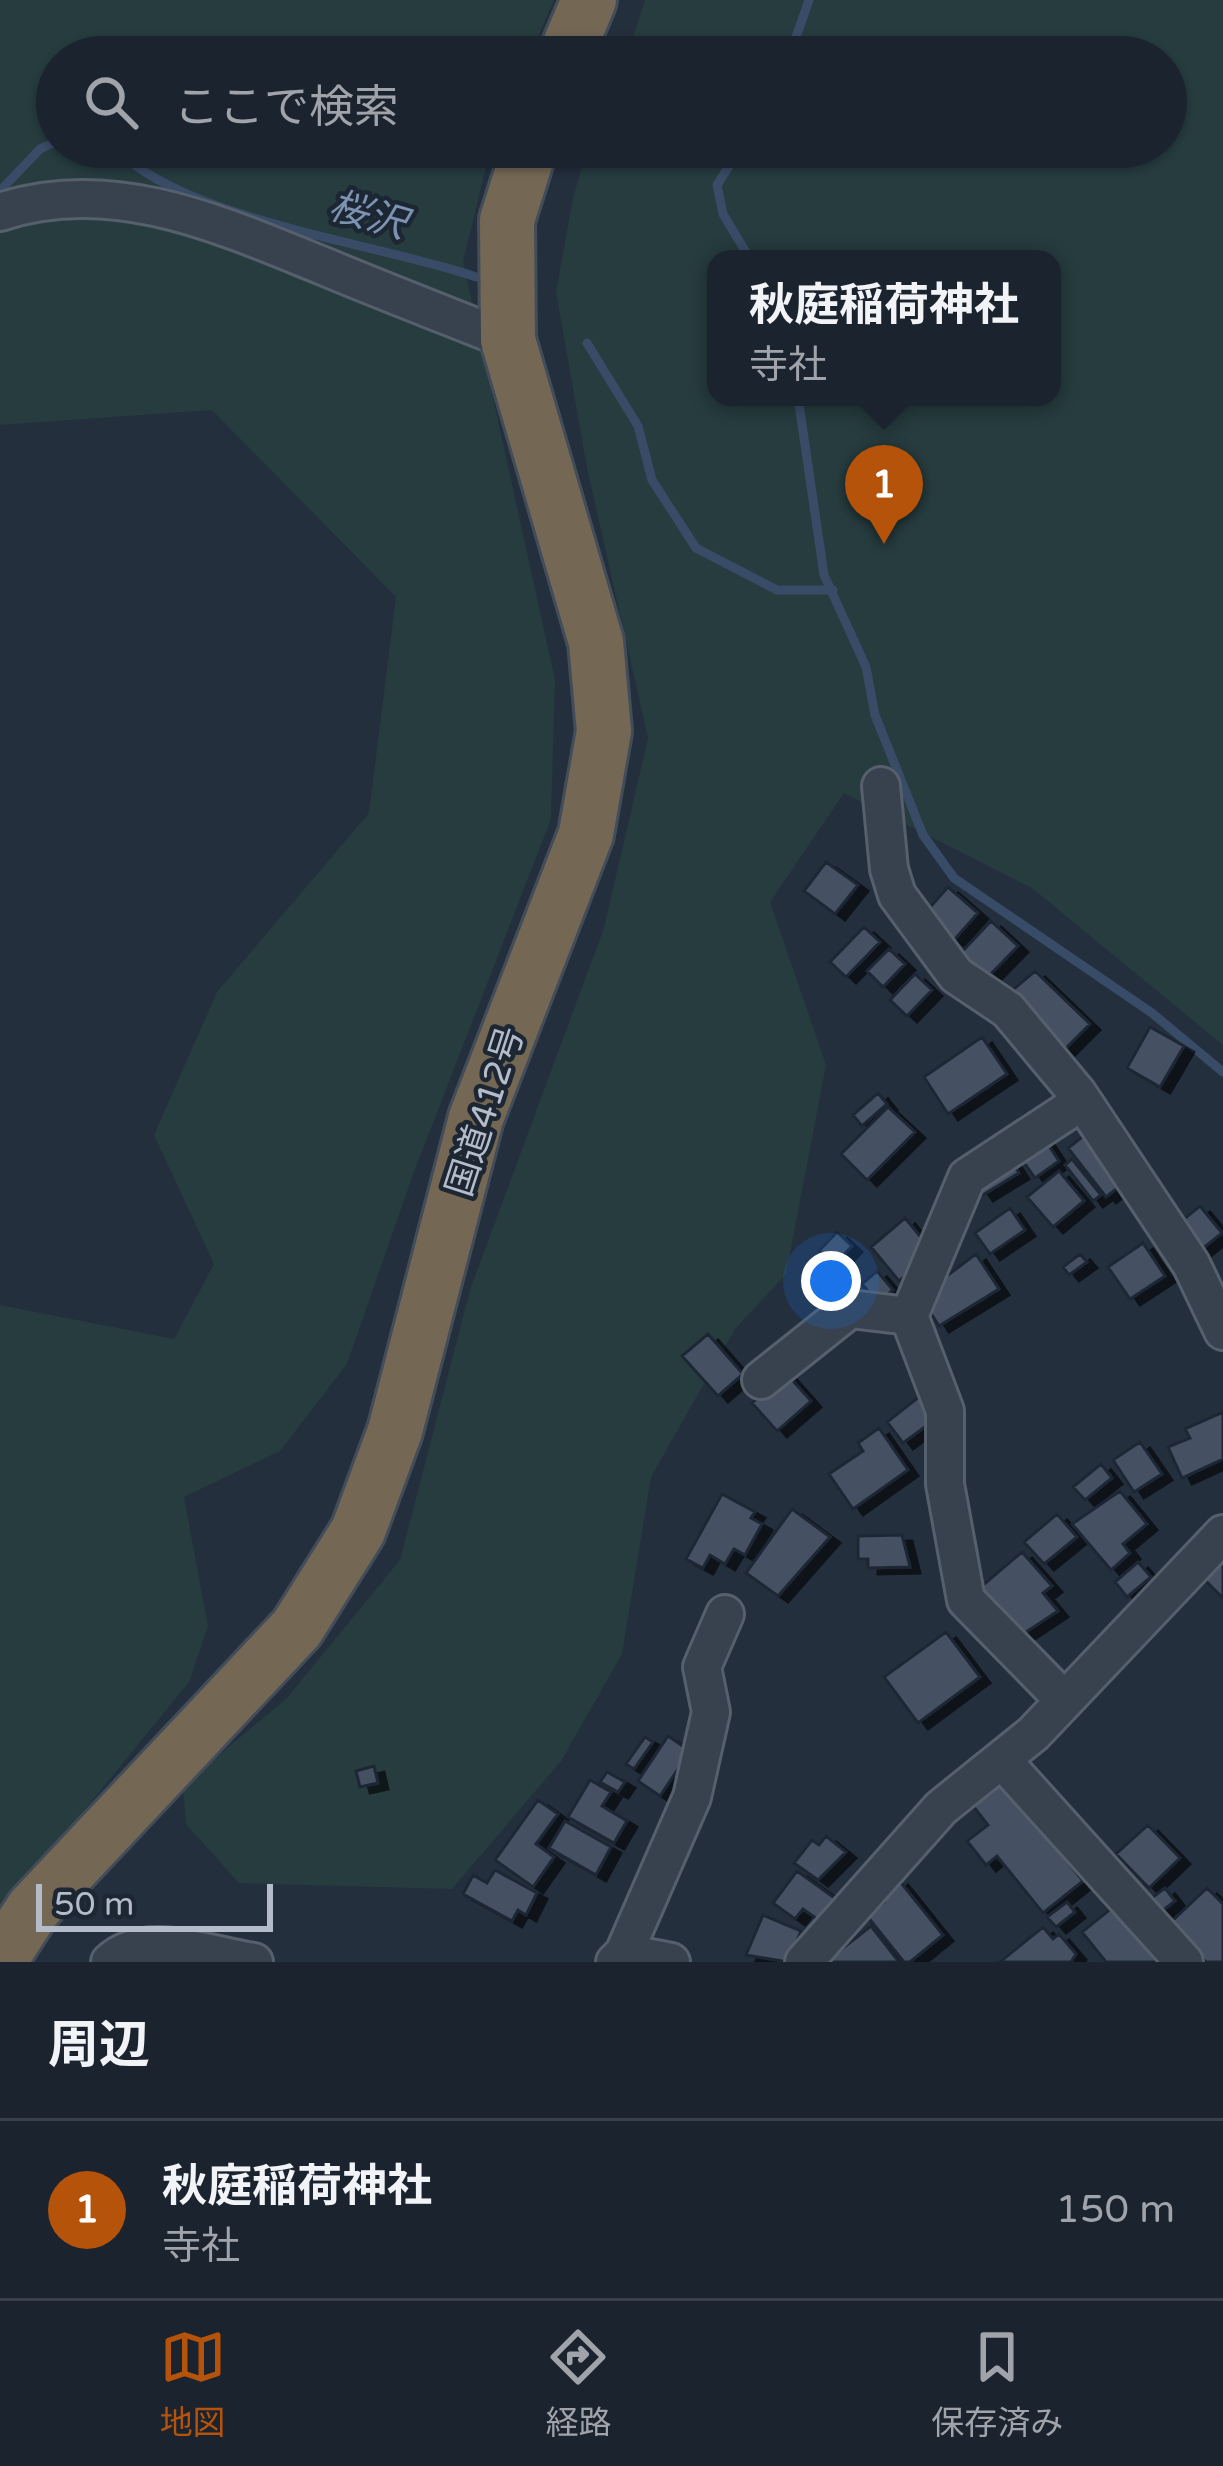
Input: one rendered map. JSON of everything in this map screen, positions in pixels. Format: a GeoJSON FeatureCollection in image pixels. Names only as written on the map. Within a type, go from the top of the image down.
{"type":"FeatureCollection","features":[{"type":"Feature","properties":{"kind":"highway"},"geometry":{"type":"LineString","coordinates":[[574,36],[589,0]]}},
{"type":"Feature","properties":{"kind":"highway","name":"国道412号"},"geometry":{"type":"LineString","coordinates":[[0,1960],[33,1909],[297,1628],[358,1531],[395,1430],[476,1118],[586,834],[604,731],[596,642],[508,340],[507,220],[523,168]]}},
{"type":"Feature","properties":{"kind":"street"},"geometry":{"type":"LineString","coordinates":[[0,212],[57,197],[111,198],[162,208],[243,234],[508,340]]}},
{"type":"Feature","properties":{"kind":"street"},"geometry":{"type":"LineString","coordinates":[[881,786],[889,869],[897,895],[956,975],[1008,1010],[1081,1102],[1190,1264],[1223,1330]]}},
{"type":"Feature","properties":{"kind":"street"},"geometry":{"type":"LineString","coordinates":[[1064,1700],[966,1600],[945,1484],[944,1412],[909,1316],[967,1177],[1081,1102]]}},
{"type":"Feature","properties":{"kind":"street"},"geometry":{"type":"LineString","coordinates":[[761,1380],[850,1309],[909,1316]]}},
{"type":"Feature","properties":{"kind":"street"},"geometry":{"type":"LineString","coordinates":[[814,1941],[863,1879],[1002,1760],[1223,1534]]}},
{"type":"Feature","properties":{"kind":"street"},"geometry":{"type":"LineString","coordinates":[[671,1962],[619,1958],[692,1797],[711,1712],[702,1666],[725,1614]]}},
{"type":"Feature","properties":{"kind":"street"},"geometry":{"type":"LineString","coordinates":[[1002,1760],[1184,1962]]}},
{"type":"Feature","properties":{"kind":"street"},"geometry":{"type":"LineString","coordinates":[[110,1962],[123,1949],[142,1944],[250,1962]]}},
{"type":"Feature","properties":{"kind":"green space"},"geometry":{"type":"Polygon","coordinates":[[[0,0],[554,0],[538,36],[36,36],[36,168],[486,168],[463,261],[555,680],[551,819],[412,1177],[347,1364],[280,1451],[184,1497],[208,1626],[189,1682],[0,1914],[0,1305],[174,1339],[214,1264],[154,1135],[217,992],[369,813],[396,597],[212,410],[0,425],[0,0]]]}},
{"type":"Feature","properties":{"kind":"green space"},"geometry":{"type":"Polygon","coordinates":[[[645,0],[1223,0],[1223,1045],[1032,888],[844,793],[770,902],[826,1065],[786,1274],[735,1329],[651,1477],[622,1654],[561,1761],[452,1889],[239,1883],[186,1824],[183,1785],[286,1699],[400,1560],[470,1290],[604,928],[648,738],[587,468],[556,292],[582,168],[1187,168],[1187,36],[634,36],[645,0]]]}},
{"type":"Feature","properties":{"kind":"building"},"geometry":{"type":"Polygon","coordinates":[[[826,862],[858,885],[835,914],[804,891],[826,862]]]}},
{"type":"Feature","properties":{"kind":"building"},"geometry":{"type":"Polygon","coordinates":[[[948,887],[978,913],[954,940],[924,914],[948,887]]]}},
{"type":"Feature","properties":{"kind":"building"},"geometry":{"type":"Polygon","coordinates":[[[991,921],[1018,946],[983,982],[957,957],[991,921]]]}},
{"type":"Feature","properties":{"kind":"building"},"geometry":{"type":"Polygon","coordinates":[[[864,927],[880,942],[846,977],[830,962],[864,927]]]}},
{"type":"Feature","properties":{"kind":"building"},"geometry":{"type":"Polygon","coordinates":[[[889,949],[905,964],[883,987],[867,971],[889,949]]]}},
{"type":"Feature","properties":{"kind":"building"},"geometry":{"type":"Polygon","coordinates":[[[1035,971],[1090,1024],[1059,1055],[1001,1000],[1035,971]]]}},
{"type":"Feature","properties":{"kind":"building"},"geometry":{"type":"Polygon","coordinates":[[[915,974],[932,990],[907,1016],[890,1000],[915,974]]]}},
{"type":"Feature","properties":{"kind":"building"},"geometry":{"type":"Polygon","coordinates":[[[1150,1027],[1184,1046],[1160,1087],[1127,1068],[1150,1027]]]}},
{"type":"Feature","properties":{"kind":"building"},"geometry":{"type":"Polygon","coordinates":[[[982,1037],[1007,1074],[948,1114],[924,1077],[982,1037]]]}},
{"type":"Feature","properties":{"kind":"building"},"geometry":{"type":"Polygon","coordinates":[[[878,1093],[887,1104],[862,1126],[853,1115],[878,1093]]]}},
{"type":"Feature","properties":{"kind":"building"},"geometry":{"type":"Polygon","coordinates":[[[888,1107],[915,1132],[867,1180],[841,1154],[888,1107]]]}},
{"type":"Feature","properties":{"kind":"building"},"geometry":{"type":"Polygon","coordinates":[[[1095,1127],[1133,1176],[1106,1197],[1068,1148],[1095,1127]]]}},
{"type":"Feature","properties":{"kind":"building"},"geometry":{"type":"Polygon","coordinates":[[[1043,1137],[1059,1161],[1035,1178],[1018,1154],[1043,1137]]]}},
{"type":"Feature","properties":{"kind":"building"},"geometry":{"type":"Polygon","coordinates":[[[1006,1153],[1019,1173],[983,1195],[970,1175],[1006,1153]]]}},
{"type":"Feature","properties":{"kind":"building"},"geometry":{"type":"Polygon","coordinates":[[[1072,1159],[1101,1195],[1093,1201],[1065,1165],[1072,1159]]]}},
{"type":"Feature","properties":{"kind":"building"},"geometry":{"type":"Polygon","coordinates":[[[1059,1171],[1084,1201],[1053,1227],[1027,1197],[1059,1171]]]}},
{"type":"Feature","properties":{"kind":"building"},"geometry":{"type":"Polygon","coordinates":[[[1200,1206],[1222,1233],[1201,1250],[1179,1223],[1200,1206]]]}},
{"type":"Feature","properties":{"kind":"building"},"geometry":{"type":"Polygon","coordinates":[[[1010,1208],[1025,1230],[990,1254],[975,1233],[1010,1208]]]}},
{"type":"Feature","properties":{"kind":"building"},"geometry":{"type":"Polygon","coordinates":[[[905,1218],[934,1253],[899,1281],[871,1247],[905,1218]]]}},
{"type":"Feature","properties":{"kind":"building"},"geometry":{"type":"Polygon","coordinates":[[[837,1232],[852,1246],[834,1265],[819,1251],[837,1232]]]}},
{"type":"Feature","properties":{"kind":"building"},"geometry":{"type":"Polygon","coordinates":[[[1143,1243],[1165,1276],[1130,1299],[1108,1267],[1143,1243]]]}},
{"type":"Feature","properties":{"kind":"building"},"geometry":{"type":"Polygon","coordinates":[[[976,1254],[999,1289],[939,1326],[920,1296],[976,1254]]]}},
{"type":"Feature","properties":{"kind":"building"},"geometry":{"type":"Polygon","coordinates":[[[1080,1254],[1087,1262],[1069,1275],[1063,1267],[1080,1254]]]}},
{"type":"Feature","properties":{"kind":"building"},"geometry":{"type":"Polygon","coordinates":[[[877,1271],[893,1290],[878,1303],[862,1284],[877,1271]]]}},
{"type":"Feature","properties":{"kind":"building"},"geometry":{"type":"Polygon","coordinates":[[[708,1334],[743,1374],[718,1396],[682,1356],[708,1334]]]}},
{"type":"Feature","properties":{"kind":"building"},"geometry":{"type":"Polygon","coordinates":[[[786,1373],[811,1401],[777,1431],[752,1403],[786,1373]]]}},
{"type":"Feature","properties":{"kind":"building"},"geometry":{"type":"Polygon","coordinates":[[[920,1396],[937,1418],[903,1443],[887,1422],[920,1396]]]}},
{"type":"Feature","properties":{"kind":"building"},"geometry":{"type":"Polygon","coordinates":[[[1223,1412],[1223,1459],[1182,1478],[1168,1447],[1190,1438],[1185,1429],[1223,1412]]]}},
{"type":"Feature","properties":{"kind":"building"},"geometry":{"type":"Polygon","coordinates":[[[879,1428],[908,1470],[853,1509],[829,1474],[863,1451],[858,1443],[879,1428]]]}},
{"type":"Feature","properties":{"kind":"building"},"geometry":{"type":"Polygon","coordinates":[[[1140,1442],[1162,1474],[1134,1492],[1113,1460],[1140,1442]]]}},
{"type":"Feature","properties":{"kind":"building"},"geometry":{"type":"Polygon","coordinates":[[[1101,1464],[1112,1478],[1085,1500],[1073,1487],[1101,1464]]]}},
{"type":"Feature","properties":{"kind":"building"},"geometry":{"type":"Polygon","coordinates":[[[1120,1491],[1147,1524],[1123,1544],[1130,1553],[1111,1570],[1072,1524],[1120,1491]]]}},
{"type":"Feature","properties":{"kind":"building"},"geometry":{"type":"Polygon","coordinates":[[[722,1494],[755,1512],[751,1518],[762,1524],[745,1555],[734,1549],[725,1564],[710,1555],[703,1568],[686,1559],[722,1494]]]}},
{"type":"Feature","properties":{"kind":"building"},"geometry":{"type":"Polygon","coordinates":[[[792,1509],[830,1537],[778,1596],[746,1573],[792,1509]]]}},
{"type":"Feature","properties":{"kind":"building"},"geometry":{"type":"Polygon","coordinates":[[[1057,1514],[1077,1537],[1044,1564],[1024,1542],[1057,1514]]]}},
{"type":"Feature","properties":{"kind":"building"},"geometry":{"type":"Polygon","coordinates":[[[902,1535],[910,1567],[868,1568],[868,1559],[858,1559],[858,1536],[902,1535]]]}},
{"type":"Feature","properties":{"kind":"building"},"geometry":{"type":"Polygon","coordinates":[[[1022,1552],[1052,1586],[1043,1593],[1058,1611],[1017,1638],[976,1591],[1022,1552]]]}},
{"type":"Feature","properties":{"kind":"building"},"geometry":{"type":"Polygon","coordinates":[[[1223,1557],[1223,1598],[1202,1577],[1223,1557]]]}},
{"type":"Feature","properties":{"kind":"building"},"geometry":{"type":"Polygon","coordinates":[[[1138,1562],[1151,1577],[1127,1597],[1115,1582],[1138,1562]]]}},
{"type":"Feature","properties":{"kind":"building"},"geometry":{"type":"Polygon","coordinates":[[[946,1632],[980,1677],[918,1723],[884,1677],[946,1632]]]}},
{"type":"Feature","properties":{"kind":"building"},"geometry":{"type":"Polygon","coordinates":[[[668,1736],[690,1751],[660,1796],[638,1781],[668,1736]]]}},
{"type":"Feature","properties":{"kind":"building"},"geometry":{"type":"Polygon","coordinates":[[[645,1737],[653,1742],[634,1769],[626,1764],[645,1737]]]}},
{"type":"Feature","properties":{"kind":"building"},"geometry":{"type":"Polygon","coordinates":[[[374,1766],[378,1783],[360,1787],[356,1771],[374,1766]]]}},
{"type":"Feature","properties":{"kind":"building"},"geometry":{"type":"Polygon","coordinates":[[[607,1772],[625,1782],[618,1792],[600,1782],[607,1772]]]}},
{"type":"Feature","properties":{"kind":"building"},"geometry":{"type":"Polygon","coordinates":[[[590,1780],[611,1792],[602,1806],[627,1821],[614,1843],[568,1817],[590,1780]]]}},
{"type":"Feature","properties":{"kind":"building"},"geometry":{"type":"Polygon","coordinates":[[[1003,1782],[1083,1881],[1043,1913],[997,1856],[986,1865],[967,1841],[988,1825],[973,1806],[1003,1782]]]}},
{"type":"Feature","properties":{"kind":"building"},"geometry":{"type":"Polygon","coordinates":[[[538,1800],[558,1814],[536,1844],[554,1857],[533,1887],[495,1860],[538,1800]]]}},
{"type":"Feature","properties":{"kind":"building"},"geometry":{"type":"Polygon","coordinates":[[[565,1821],[611,1847],[596,1875],[549,1848],[565,1821]]]}},
{"type":"Feature","properties":{"kind":"building"},"geometry":{"type":"Polygon","coordinates":[[[1148,1825],[1180,1858],[1149,1888],[1116,1854],[1148,1825]]]}},
{"type":"Feature","properties":{"kind":"building"},"geometry":{"type":"Polygon","coordinates":[[[826,1836],[846,1852],[818,1880],[794,1863],[812,1840],[819,1845],[826,1836]]]}},
{"type":"Feature","properties":{"kind":"building"},"geometry":{"type":"Polygon","coordinates":[[[495,1870],[537,1893],[526,1915],[518,1910],[512,1921],[463,1894],[473,1875],[487,1883],[495,1870]]]}},
{"type":"Feature","properties":{"kind":"building"},"geometry":{"type":"Polygon","coordinates":[[[797,1871],[836,1899],[820,1921],[803,1909],[795,1919],[773,1903],[797,1871]]]}},
{"type":"Feature","properties":{"kind":"building"},"geometry":{"type":"Polygon","coordinates":[[[898,1879],[943,1935],[910,1962],[904,1962],[867,1916],[884,1902],[878,1895],[898,1879]]]}},
{"type":"Feature","properties":{"kind":"building"},"geometry":{"type":"Polygon","coordinates":[[[1165,1888],[1175,1901],[1156,1916],[1145,1903],[1165,1888]]]}},
{"type":"Feature","properties":{"kind":"building"},"geometry":{"type":"Polygon","coordinates":[[[1207,1888],[1223,1904],[1223,1962],[1206,1962],[1169,1924],[1207,1888]]]}},
{"type":"Feature","properties":{"kind":"building"},"geometry":{"type":"Polygon","coordinates":[[[1067,1902],[1075,1912],[1056,1927],[1047,1917],[1067,1902]]]}},
{"type":"Feature","properties":{"kind":"building"},"geometry":{"type":"Polygon","coordinates":[[[1113,1907],[1154,1962],[1106,1962],[1082,1932],[1113,1907]]]}},
{"type":"Feature","properties":{"kind":"building"},"geometry":{"type":"Polygon","coordinates":[[[763,1915],[801,1931],[788,1962],[746,1955],[763,1915]]]}},
{"type":"Feature","properties":{"kind":"building"},"geometry":{"type":"Polygon","coordinates":[[[871,1926],[899,1962],[825,1962],[871,1926]]]}},
{"type":"Feature","properties":{"kind":"building"},"geometry":{"type":"Polygon","coordinates":[[[1043,1927],[1053,1939],[1059,1934],[1076,1954],[1071,1962],[1000,1962],[1043,1927]]]}},
{"type":"Feature","properties":{"kind":"waterway"},"geometry":{"type":"LineString","coordinates":[[796,36],[809,0]]}},
{"type":"Feature","properties":{"kind":"waterway","name":"桜沢"},"geometry":{"type":"LineString","coordinates":[[0,191],[36,153]]}},
{"type":"Feature","properties":{"kind":"waterway","name":"桜沢"},"geometry":{"type":"LineString","coordinates":[[140,168],[185,193],[232,211],[476,277]]}},
{"type":"Feature","properties":{"kind":"waterway"},"geometry":{"type":"LineString","coordinates":[[728,168],[717,185],[723,214],[745,250]]}},
{"type":"Feature","properties":{"kind":"waterway","name":"桜沢"},"geometry":{"type":"LineString","coordinates":[[587,343],[638,426],[652,480],[696,548],[777,590],[833,590]]}},
{"type":"Feature","properties":{"kind":"waterway"},"geometry":{"type":"LineString","coordinates":[[799,406],[824,575],[866,667],[875,715],[923,835],[954,878],[1152,1013],[1223,1072]]}},
{"type":"Feature","properties":{"kind":"place","name":"秋庭稲荷神社"},"geometry":{"type":"Point","coordinates":[884,544]}}]}
